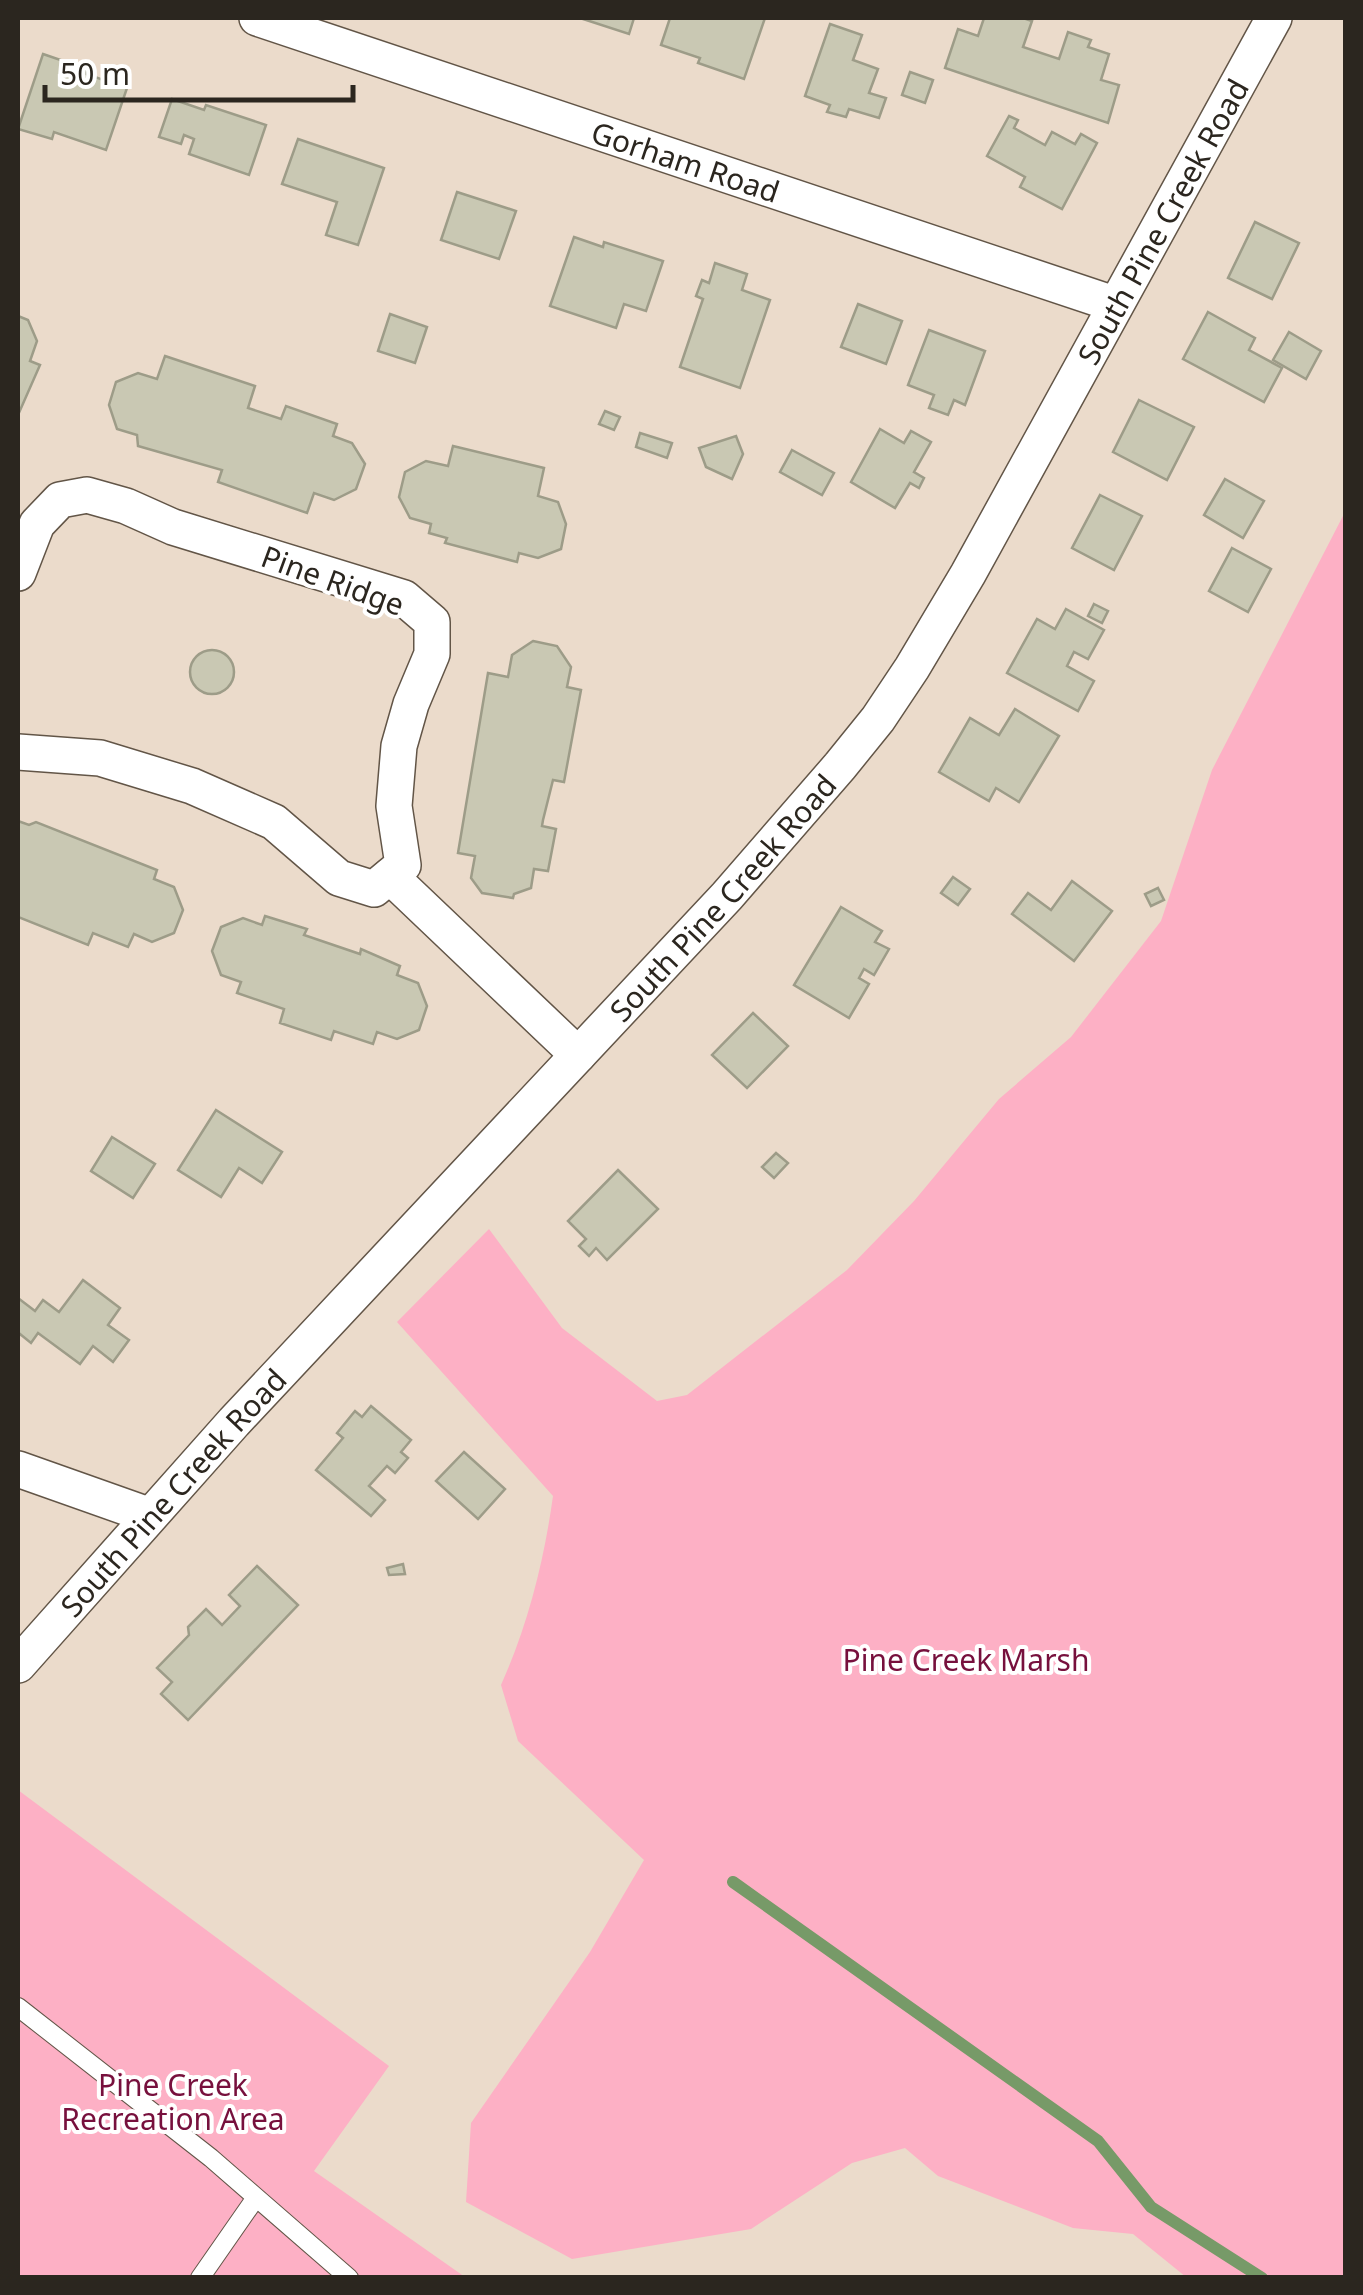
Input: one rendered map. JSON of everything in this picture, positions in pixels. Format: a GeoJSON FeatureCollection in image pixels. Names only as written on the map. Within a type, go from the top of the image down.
{"type":"FeatureCollection","features":[{"type":"Feature","properties":{"kind":"street","name":"Gorham Road"},"geometry":{"type":"LineString","coordinates":[[257,18],[1114,304]]}},
{"type":"Feature","properties":{"kind":"street","name":"South Pine Creek Road"},"geometry":{"type":"LineString","coordinates":[[18,1665],[148,1515],[799,816],[878,719],[968,574],[1274,18]]}},
{"type":"Feature","properties":{"kind":"street","name":"Pine Ridge"},"geometry":{"type":"LineString","coordinates":[[18,573],[37,524],[60,500],[87,495],[126,506],[172,526],[404,598],[432,622],[432,654],[398,746],[394,806],[403,865],[390,876]]}},
{"type":"Feature","properties":{"kind":"street"},"geometry":{"type":"LineString","coordinates":[[18,752],[100,758],[192,786],[274,822],[339,878],[374,889],[390,876],[578,1055]]}},
{"type":"Feature","properties":{"kind":"street"},"geometry":{"type":"LineString","coordinates":[[18,1469],[148,1515]]}},
{"type":"Feature","properties":{"kind":"lane"},"geometry":{"type":"LineString","coordinates":[[18,2007],[211,2158],[349,2278]]}},
{"type":"Feature","properties":{"kind":"lane"},"geometry":{"type":"LineString","coordinates":[[200,2278],[255,2199]]}},
{"type":"Feature","properties":{"kind":"green space","name":"Pine Creek Marsh"},"geometry":{"type":"Polygon","coordinates":[[[1345,512],[1345,2277],[1186,2277],[1133,2234],[1073,2228],[938,2176],[905,2148],[852,2163],[751,2229],[572,2259],[466,2202],[471,2123],[590,1952],[644,1860],[518,1741],[501,1685],[534,1592],[553,1496],[397,1322],[489,1229],[562,1328],[657,1401],[687,1395],[847,1270],[914,1201],[999,1099],[1071,1037],[1161,921],[1212,770],[1345,512]]]}},
{"type":"Feature","properties":{"kind":"green space","name":"Pine Creek Recreation Area"},"geometry":{"type":"Polygon","coordinates":[[[18,1790],[389,2066],[314,2171],[465,2277],[18,2277],[18,1790]]]}},
{"type":"Feature","properties":{"kind":"building"},"geometry":{"type":"Polygon","coordinates":[[[580,18],[634,18],[629,34],[580,18]]]}},
{"type":"Feature","properties":{"kind":"building"},"geometry":{"type":"Polygon","coordinates":[[[670,18],[765,18],[744,79],[661,45],[670,18]]]}},
{"type":"Feature","properties":{"kind":"building"},"geometry":{"type":"Polygon","coordinates":[[[984,18],[1032,21],[1023,47],[1059,59],[1068,32],[1091,40],[1088,47],[1109,54],[1101,80],[1119,85],[1108,123],[945,68],[958,29],[978,36],[984,18]]]}},
{"type":"Feature","properties":{"kind":"building"},"geometry":{"type":"Polygon","coordinates":[[[830,24],[862,35],[853,60],[878,69],[869,93],[886,98],[879,118],[849,109],[846,117],[827,112],[830,105],[805,96],[830,24]]]}},
{"type":"Feature","properties":{"kind":"building"},"geometry":{"type":"Polygon","coordinates":[[[43,54],[127,88],[106,150],[54,132],[52,139],[18,129],[43,54]]]}},
{"type":"Feature","properties":{"kind":"building"},"geometry":{"type":"Polygon","coordinates":[[[910,72],[933,80],[925,103],[902,95],[910,72]]]}},
{"type":"Feature","properties":{"kind":"building"},"geometry":{"type":"Polygon","coordinates":[[[172,99],[204,110],[206,105],[266,125],[249,175],[189,154],[194,139],[184,135],[181,144],[159,137],[172,99]]]}},
{"type":"Feature","properties":{"kind":"building"},"geometry":{"type":"Polygon","coordinates":[[[1009,116],[1018,120],[1014,128],[1045,145],[1052,132],[1075,144],[1081,134],[1097,143],[1062,209],[1020,187],[1025,177],[987,156],[1009,116]]]}},
{"type":"Feature","properties":{"kind":"building"},"geometry":{"type":"Polygon","coordinates":[[[298,139],[384,168],[358,245],[326,235],[337,202],[282,184],[298,139]]]}},
{"type":"Feature","properties":{"kind":"building"},"geometry":{"type":"Polygon","coordinates":[[[457,192],[516,211],[499,259],[441,240],[457,192]]]}},
{"type":"Feature","properties":{"kind":"building"},"geometry":{"type":"Polygon","coordinates":[[[1255,222],[1299,243],[1272,299],[1228,278],[1255,222]]]}},
{"type":"Feature","properties":{"kind":"building"},"geometry":{"type":"Polygon","coordinates":[[[574,237],[663,261],[646,311],[624,304],[616,328],[550,306],[574,237]]]}},
{"type":"Feature","properties":{"kind":"building"},"geometry":{"type":"Polygon","coordinates":[[[715,263],[747,274],[742,290],[770,300],[740,388],[680,367],[703,299],[696,296],[702,280],[709,283],[715,263]]]}},
{"type":"Feature","properties":{"kind":"building"},"geometry":{"type":"Polygon","coordinates":[[[858,304],[902,321],[886,364],[841,347],[858,304]]]}},
{"type":"Feature","properties":{"kind":"building"},"geometry":{"type":"Polygon","coordinates":[[[1208,312],[1255,338],[1249,350],[1282,368],[1264,402],[1183,359],[1208,312]]]}},
{"type":"Feature","properties":{"kind":"building"},"geometry":{"type":"Polygon","coordinates":[[[390,314],[427,327],[415,363],[378,351],[390,314]]]}},
{"type":"Feature","properties":{"kind":"building"},"geometry":{"type":"Polygon","coordinates":[[[18,316],[28,320],[37,341],[30,361],[40,365],[18,415],[18,316]]]}},
{"type":"Feature","properties":{"kind":"building"},"geometry":{"type":"Polygon","coordinates":[[[929,330],[985,351],[965,405],[954,400],[948,415],[929,408],[934,395],[908,385],[929,330]]]}},
{"type":"Feature","properties":{"kind":"building"},"geometry":{"type":"Polygon","coordinates":[[[1289,332],[1321,351],[1306,379],[1273,360],[1289,332]]]}},
{"type":"Feature","properties":{"kind":"building"},"geometry":{"type":"Polygon","coordinates":[[[165,356],[255,386],[248,408],[281,419],[286,406],[337,424],[333,436],[352,443],[365,464],[356,489],[334,500],[314,493],[307,513],[218,482],[222,470],[138,446],[137,435],[117,429],[109,405],[116,382],[138,373],[157,379],[165,356]]]}},
{"type":"Feature","properties":{"kind":"building"},"geometry":{"type":"Polygon","coordinates":[[[1139,400],[1194,427],[1167,480],[1113,452],[1139,400]]]}},
{"type":"Feature","properties":{"kind":"building"},"geometry":{"type":"Polygon","coordinates":[[[605,411],[620,417],[614,430],[599,424],[605,411]]]}},
{"type":"Feature","properties":{"kind":"building"},"geometry":{"type":"Polygon","coordinates":[[[880,429],[904,443],[911,431],[931,442],[914,472],[924,478],[919,488],[910,483],[895,508],[851,482],[880,429]]]}},
{"type":"Feature","properties":{"kind":"building"},"geometry":{"type":"Polygon","coordinates":[[[640,433],[672,443],[667,458],[636,447],[640,433]]]}},
{"type":"Feature","properties":{"kind":"building"},"geometry":{"type":"Polygon","coordinates":[[[736,436],[743,454],[732,479],[706,467],[699,448],[736,436]]]}},
{"type":"Feature","properties":{"kind":"building"},"geometry":{"type":"Polygon","coordinates":[[[453,446],[544,468],[538,496],[558,502],[566,524],[561,549],[538,558],[519,553],[517,562],[445,543],[447,538],[429,533],[431,524],[410,518],[399,497],[405,472],[426,461],[448,466],[453,446]]]}},
{"type":"Feature","properties":{"kind":"building"},"geometry":{"type":"Polygon","coordinates":[[[792,450],[834,473],[822,495],[780,472],[792,450]]]}},
{"type":"Feature","properties":{"kind":"building"},"geometry":{"type":"Polygon","coordinates":[[[1225,479],[1264,501],[1243,538],[1204,515],[1225,479]]]}},
{"type":"Feature","properties":{"kind":"building"},"geometry":{"type":"Polygon","coordinates":[[[1100,495],[1142,516],[1114,570],[1072,548],[1100,495]]]}},
{"type":"Feature","properties":{"kind":"building"},"geometry":{"type":"Polygon","coordinates":[[[1232,548],[1271,569],[1248,612],[1209,591],[1232,548]]]}},
{"type":"Feature","properties":{"kind":"building"},"geometry":{"type":"Polygon","coordinates":[[[1094,604],[1108,611],[1102,623],[1088,616],[1094,604]]]}},
{"type":"Feature","properties":{"kind":"building"},"geometry":{"type":"Polygon","coordinates":[[[1066,609],[1104,630],[1088,659],[1074,652],[1067,666],[1094,681],[1078,711],[1007,673],[1037,619],[1055,629],[1066,609]]]}},
{"type":"Feature","properties":{"kind":"building"},"geometry":{"type":"Polygon","coordinates":[[[533,641],[557,646],[571,667],[567,687],[581,690],[564,782],[553,780],[543,820],[542,826],[556,829],[548,871],[534,869],[531,888],[514,894],[513,898],[482,893],[471,878],[475,856],[458,853],[488,673],[508,677],[512,655],[533,641]]]}},
{"type":"Feature","properties":{"kind":"building"},"geometry":{"type":"Polygon","coordinates":[[[212,650],[228,656],[234,672],[228,688],[212,694],[196,688],[190,672],[196,656],[212,650]]]}},
{"type":"Feature","properties":{"kind":"building"},"geometry":{"type":"Polygon","coordinates":[[[1015,709],[1059,736],[1019,802],[996,788],[989,801],[939,772],[970,718],[999,735],[1015,709]]]}},
{"type":"Feature","properties":{"kind":"building"},"geometry":{"type":"Polygon","coordinates":[[[18,821],[29,825],[36,822],[157,870],[154,879],[174,887],[183,910],[174,933],[152,942],[134,934],[128,947],[93,933],[88,945],[18,917],[18,821]]]}},
{"type":"Feature","properties":{"kind":"building"},"geometry":{"type":"Polygon","coordinates":[[[953,877],[970,889],[958,905],[941,893],[953,877]]]}},
{"type":"Feature","properties":{"kind":"building"},"geometry":{"type":"Polygon","coordinates":[[[1072,881],[1112,911],[1074,961],[1012,914],[1028,893],[1051,910],[1072,881]]]}},
{"type":"Feature","properties":{"kind":"building"},"geometry":{"type":"Polygon","coordinates":[[[1158,888],[1164,900],[1151,906],[1145,894],[1158,888]]]}},
{"type":"Feature","properties":{"kind":"building"},"geometry":{"type":"Polygon","coordinates":[[[841,907],[882,931],[875,942],[889,949],[874,975],[864,969],[859,978],[869,984],[849,1018],[794,985],[841,907]]]}},
{"type":"Feature","properties":{"kind":"building"},"geometry":{"type":"Polygon","coordinates":[[[265,916],[307,929],[304,935],[360,954],[361,949],[400,966],[397,975],[418,983],[427,1006],[419,1030],[397,1039],[377,1032],[373,1044],[334,1031],[331,1040],[280,1023],[284,1009],[237,993],[241,982],[221,975],[212,951],[221,927],[243,918],[262,925],[265,916]]]}},
{"type":"Feature","properties":{"kind":"building"},"geometry":{"type":"Polygon","coordinates":[[[753,1013],[788,1046],[747,1088],[712,1055],[753,1013]]]}},
{"type":"Feature","properties":{"kind":"building"},"geometry":{"type":"Polygon","coordinates":[[[216,1110],[282,1152],[262,1183],[239,1168],[221,1197],[178,1170],[216,1110]]]}},
{"type":"Feature","properties":{"kind":"building"},"geometry":{"type":"Polygon","coordinates":[[[112,1137],[155,1164],[133,1198],[91,1171],[112,1137]]]}},
{"type":"Feature","properties":{"kind":"building"},"geometry":{"type":"Polygon","coordinates":[[[776,1153],[788,1163],[774,1178],[762,1167],[776,1153]]]}},
{"type":"Feature","properties":{"kind":"building"},"geometry":{"type":"Polygon","coordinates":[[[618,1170],[658,1209],[607,1260],[596,1248],[589,1256],[579,1246],[586,1239],[568,1221],[618,1170]]]}},
{"type":"Feature","properties":{"kind":"building"},"geometry":{"type":"Polygon","coordinates":[[[83,1280],[120,1308],[108,1325],[129,1340],[113,1362],[93,1346],[80,1364],[38,1333],[31,1343],[20,1334],[18,1338],[18,1298],[35,1311],[43,1300],[59,1312],[83,1280]]]}},
{"type":"Feature","properties":{"kind":"building"},"geometry":{"type":"Polygon","coordinates":[[[371,1406],[411,1440],[401,1452],[408,1458],[395,1473],[387,1466],[369,1486],[385,1500],[371,1516],[316,1470],[343,1438],[337,1433],[355,1411],[362,1417],[371,1406]]]}},
{"type":"Feature","properties":{"kind":"building"},"geometry":{"type":"Polygon","coordinates":[[[464,1452],[505,1489],[478,1519],[436,1481],[464,1452]]]}},
{"type":"Feature","properties":{"kind":"building"},"geometry":{"type":"Polygon","coordinates":[[[403,1564],[405,1574],[389,1575],[387,1568],[403,1564]]]}},
{"type":"Feature","properties":{"kind":"building"},"geometry":{"type":"Polygon","coordinates":[[[257,1566],[298,1605],[188,1720],[161,1694],[172,1682],[157,1668],[189,1635],[188,1627],[206,1609],[222,1625],[240,1606],[229,1595],[257,1566]]]}},
{"type":"Feature","properties":{"kind":"waterway"},"geometry":{"type":"LineString","coordinates":[[733,1882],[1098,2141],[1151,2207],[1262,2278]]}}]}
